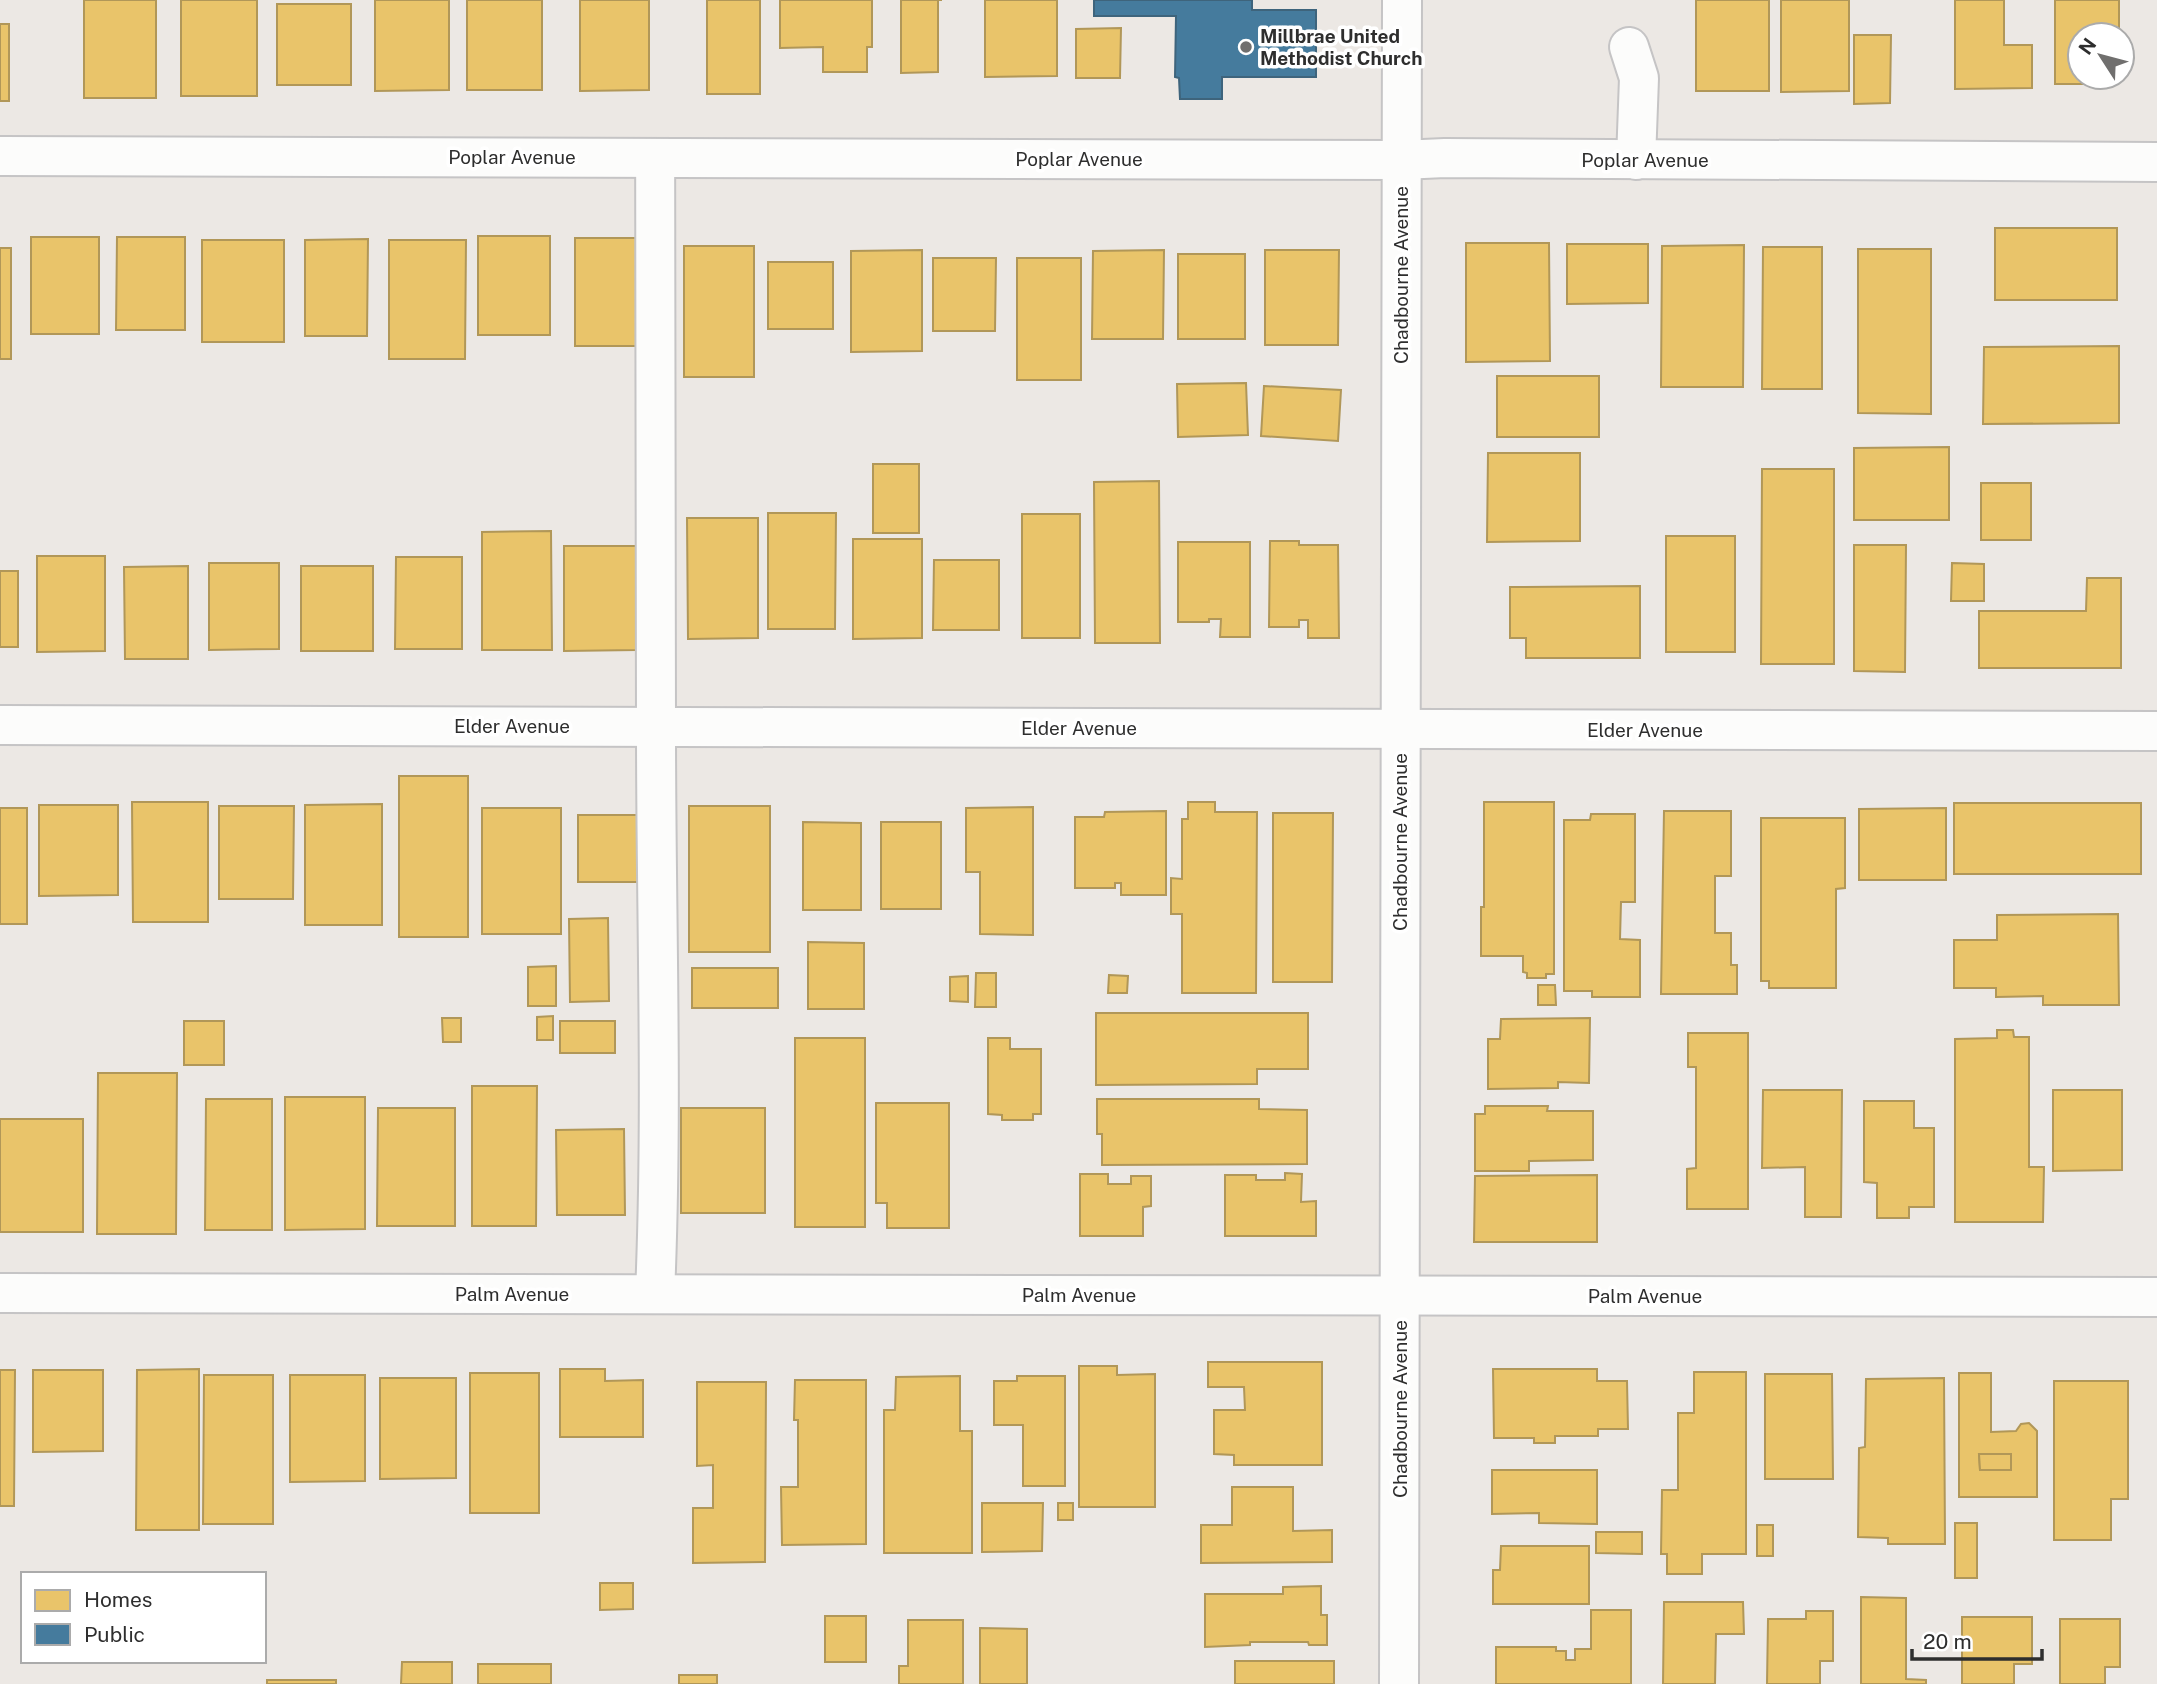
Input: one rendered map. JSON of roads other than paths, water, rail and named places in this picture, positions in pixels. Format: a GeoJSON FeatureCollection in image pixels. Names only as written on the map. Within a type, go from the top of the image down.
{"type":"FeatureCollection","features":[{"type":"Feature","properties":{"kind":"street","name":"Chadbourne Avenue"},"geometry":{"type":"LineString","coordinates":[[1399,1684],[1402,0]]}},
{"type":"Feature","properties":{"kind":"street"},"geometry":{"type":"LineString","coordinates":[[1629,47],[1640,78],[1636,160]]}},
{"type":"Feature","properties":{"kind":"street","name":"Poplar Avenue"},"geometry":{"type":"LineString","coordinates":[[0,156],[2157,162]]}},
{"type":"Feature","properties":{"kind":"street"},"geometry":{"type":"LineString","coordinates":[[654,158],[660,1042],[658,1223],[654,1294]]}},
{"type":"Feature","properties":{"kind":"street","name":"Elder Avenue"},"geometry":{"type":"LineString","coordinates":[[0,725],[2157,731]]}},
{"type":"Feature","properties":{"kind":"street","name":"Palm Avenue"},"geometry":{"type":"LineString","coordinates":[[0,1293],[2157,1297]]}},
{"type":"Feature","properties":{"kind":"place","name":"Millbrae United Methodist Church"},"geometry":{"type":"Point","coordinates":[1246,47]}}]}
